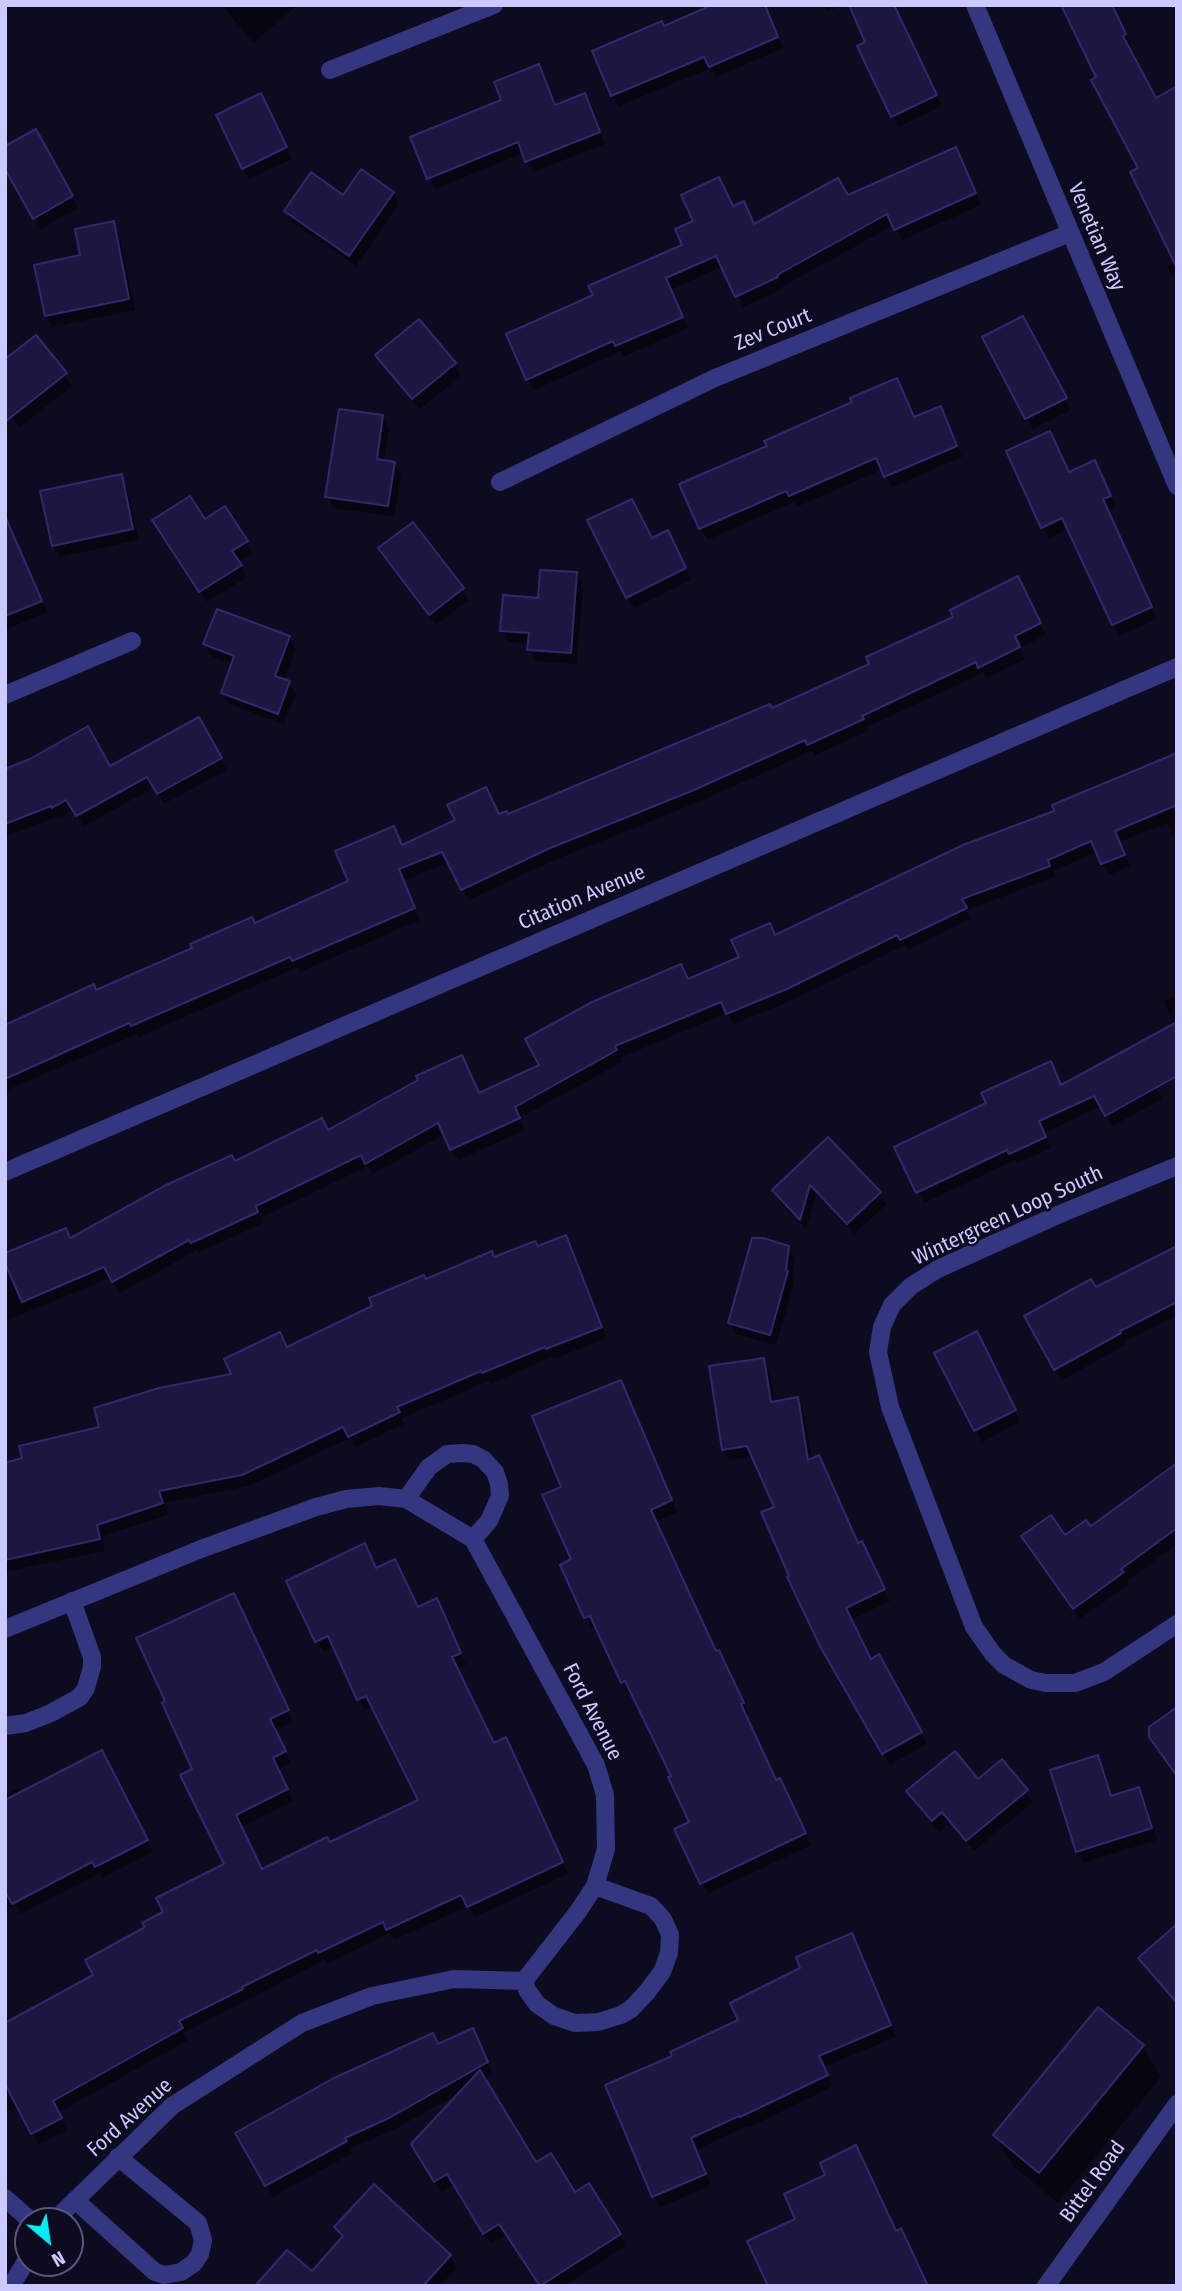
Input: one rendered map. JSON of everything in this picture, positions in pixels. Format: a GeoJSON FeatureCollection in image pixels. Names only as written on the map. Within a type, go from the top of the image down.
{"type":"FeatureCollection","features":[{"type":"Feature","properties":{"kind":"street"},"geometry":{"type":"LineString","coordinates":[[330,70],[494,5]]}},
{"type":"Feature","properties":{"kind":"street","name":"Venetian Way"},"geometry":{"type":"LineString","coordinates":[[975,5],[1177,486]]}},
{"type":"Feature","properties":{"kind":"street","name":"Zev Court"},"geometry":{"type":"LineString","coordinates":[[499,482],[715,378],[1070,233]]}},
{"type":"Feature","properties":{"kind":"street"},"geometry":{"type":"LineString","coordinates":[[5,695],[132,641]]}},
{"type":"Feature","properties":{"kind":"street","name":"Citation Avenue"},"geometry":{"type":"LineString","coordinates":[[5,1171],[1177,667]]}},
{"type":"Feature","properties":{"kind":"street","name":"Wintergreen Loop South"},"geometry":{"type":"LineString","coordinates":[[1177,1166],[1060,1214],[938,1269],[911,1286],[892,1305],[881,1327],[878,1352],[890,1407],[974,1627],[999,1660],[1031,1680],[1075,1683],[1104,1672],[1177,1624]]}},
{"type":"Feature","properties":{"kind":"street"},"geometry":{"type":"LineString","coordinates":[[5,1629],[201,1549],[316,1507],[346,1499],[379,1496],[406,1499],[473,1539],[489,1521],[500,1496],[499,1484],[495,1472],[483,1459],[462,1452],[447,1454],[429,1467],[406,1499]]}},
{"type":"Feature","properties":{"kind":"street","name":"Ford Avenue"},"geometry":{"type":"LineString","coordinates":[[68,2207],[172,2106],[302,2023],[372,1996],[454,1979],[524,1981],[595,1886],[606,1849],[605,1795],[596,1765],[473,1539]]}},
{"type":"Feature","properties":{"kind":"street"},"geometry":{"type":"LineString","coordinates":[[5,1726],[26,1723],[51,1713],[80,1697],[86,1688],[92,1657],[72,1601]]}},
{"type":"Feature","properties":{"kind":"street"},"geometry":{"type":"LineString","coordinates":[[524,1981],[537,2004],[554,2016],[575,2023],[598,2022],[631,2009],[662,1972],[669,1953],[670,1935],[663,1919],[651,1906],[595,1886]]}},
{"type":"Feature","properties":{"kind":"street","name":"Bittel Road"},"geometry":{"type":"LineString","coordinates":[[1046,2286],[1177,2104]]}},
{"type":"Feature","properties":{"kind":"street"},"geometry":{"type":"LineString","coordinates":[[75,2200],[155,2272],[164,2275],[181,2272],[194,2263],[200,2254],[203,2240],[198,2223],[118,2157]]}},
{"type":"Feature","properties":{"kind":"building"},"geometry":{"type":"Polygon","coordinates":[[[712,5],[765,5],[778,37],[709,67],[704,57],[611,96],[592,51],[662,21],[664,26],[712,5]]]}},
{"type":"Feature","properties":{"kind":"building"},"geometry":{"type":"Polygon","coordinates":[[[849,5],[894,5],[937,95],[891,117],[857,46],[865,42],[849,5]]]}},
{"type":"Feature","properties":{"kind":"building"},"geometry":{"type":"Polygon","coordinates":[[[1061,5],[1112,5],[1126,34],[1123,36],[1156,98],[1177,86],[1177,268],[1130,172],[1138,168],[1091,80],[1096,77],[1061,5]]]}},
{"type":"Feature","properties":{"kind":"building"},"geometry":{"type":"Polygon","coordinates":[[[539,64],[555,105],[585,93],[600,132],[525,162],[518,142],[427,179],[410,137],[501,100],[494,82],[539,64]]]}},
{"type":"Feature","properties":{"kind":"building"},"geometry":{"type":"Polygon","coordinates":[[[261,93],[287,147],[242,169],[216,115],[261,93]]]}},
{"type":"Feature","properties":{"kind":"building"},"geometry":{"type":"Polygon","coordinates":[[[36,129],[73,196],[33,219],[5,169],[5,146],[36,129]]]}},
{"type":"Feature","properties":{"kind":"building"},"geometry":{"type":"Polygon","coordinates":[[[956,147],[976,193],[894,230],[887,214],[777,275],[778,277],[735,297],[716,256],[666,278],[683,317],[615,346],[613,341],[526,380],[506,334],[593,295],[588,286],[682,245],[675,229],[693,221],[681,195],[719,177],[733,206],[744,201],[754,224],[838,178],[848,195],[956,147]]]}},
{"type":"Feature","properties":{"kind":"building"},"geometry":{"type":"Polygon","coordinates":[[[361,169],[394,192],[349,256],[284,211],[311,172],[343,195],[361,169]]]}},
{"type":"Feature","properties":{"kind":"building"},"geometry":{"type":"Polygon","coordinates":[[[114,221],[129,299],[45,316],[34,265],[80,255],[75,229],[114,221]]]}},
{"type":"Feature","properties":{"kind":"building"},"geometry":{"type":"Polygon","coordinates":[[[1023,316],[1067,398],[1025,419],[982,337],[1023,316]]]}},
{"type":"Feature","properties":{"kind":"building"},"geometry":{"type":"Polygon","coordinates":[[[419,319],[456,363],[412,399],[375,355],[419,319]]]}},
{"type":"Feature","properties":{"kind":"building"},"geometry":{"type":"Polygon","coordinates":[[[36,335],[67,373],[5,422],[5,359],[36,335]]]}},
{"type":"Feature","properties":{"kind":"building"},"geometry":{"type":"Polygon","coordinates":[[[897,378],[914,417],[941,406],[957,446],[884,477],[876,458],[789,496],[786,491],[699,529],[679,484],[767,446],[764,441],[852,402],[850,398],[897,378]]]}},
{"type":"Feature","properties":{"kind":"building"},"geometry":{"type":"Polygon","coordinates":[[[339,409],[383,415],[377,459],[395,462],[388,506],[325,497],[339,409]]]}},
{"type":"Feature","properties":{"kind":"building"},"geometry":{"type":"Polygon","coordinates":[[[1050,431],[1069,472],[1095,460],[1111,496],[1103,499],[1152,607],[1112,625],[1062,518],[1041,528],[1006,451],[1050,431]]]}},
{"type":"Feature","properties":{"kind":"building"},"geometry":{"type":"Polygon","coordinates":[[[122,474],[133,529],[52,546],[40,491],[122,474]]]}},
{"type":"Feature","properties":{"kind":"building"},"geometry":{"type":"Polygon","coordinates":[[[190,496],[205,519],[225,506],[248,541],[232,551],[242,565],[199,592],[152,520],[190,496]]]}},
{"type":"Feature","properties":{"kind":"building"},"geometry":{"type":"Polygon","coordinates":[[[632,499],[652,538],[668,530],[686,568],[626,598],[587,520],[632,499]]]}},
{"type":"Feature","properties":{"kind":"building"},"geometry":{"type":"Polygon","coordinates":[[[5,516],[42,601],[5,616],[5,516]]]}},
{"type":"Feature","properties":{"kind":"building"},"geometry":{"type":"Polygon","coordinates":[[[413,522],[464,588],[429,615],[378,548],[413,522]]]}},
{"type":"Feature","properties":{"kind":"building"},"geometry":{"type":"Polygon","coordinates":[[[540,570],[577,572],[571,653],[527,650],[529,633],[500,631],[503,595],[538,598],[540,570]]]}},
{"type":"Feature","properties":{"kind":"building"},"geometry":{"type":"Polygon","coordinates":[[[1018,576],[1041,623],[1015,636],[1020,647],[978,668],[976,662],[807,745],[805,740],[694,790],[548,849],[461,890],[442,852],[399,869],[415,908],[292,961],[290,957],[131,1026],[129,1023],[5,1079],[5,1025],[94,984],[96,990],[192,948],[190,944],[252,917],[255,923],[348,881],[335,851],[394,826],[402,845],[455,820],[447,805],[486,787],[499,814],[507,811],[508,814],[770,704],[772,708],[869,664],[866,657],[953,617],[950,610],[1018,576]]]}},
{"type":"Feature","properties":{"kind":"building"},"geometry":{"type":"Polygon","coordinates":[[[217,609],[290,636],[275,676],[290,681],[278,714],[221,693],[234,656],[203,644],[217,609]]]}},
{"type":"Feature","properties":{"kind":"building"},"geometry":{"type":"Polygon","coordinates":[[[199,717],[222,758],[157,794],[147,777],[76,816],[66,800],[52,808],[51,806],[5,824],[5,769],[30,759],[88,726],[110,766],[199,717]]]}},
{"type":"Feature","properties":{"kind":"building"},"geometry":{"type":"Polygon","coordinates":[[[1177,753],[1177,805],[1115,831],[1125,855],[1101,864],[1091,841],[1048,860],[1050,866],[962,899],[967,908],[900,940],[897,935],[787,989],[726,1014],[721,1002],[615,1046],[617,1050],[515,1107],[520,1118],[450,1150],[438,1123],[365,1164],[361,1155],[256,1206],[258,1212],[191,1243],[189,1240],[112,1282],[104,1267],[22,1302],[5,1263],[5,1253],[66,1228],[70,1238],[164,1186],[232,1155],[235,1161],[322,1118],[328,1130],[418,1080],[416,1076],[462,1055],[479,1093],[539,1065],[525,1039],[592,1002],[681,964],[688,979],[739,957],[731,940],[770,923],[775,935],[963,845],[1054,811],[1052,805],[1177,753]]]}},
{"type":"Feature","properties":{"kind":"building"},"geometry":{"type":"Polygon","coordinates":[[[1177,1022],[1177,1076],[1105,1116],[1094,1096],[1039,1121],[1046,1137],[1009,1154],[1007,1150],[916,1193],[894,1147],[986,1103],[981,1093],[1051,1061],[1061,1085],[1177,1022]]]}},
{"type":"Feature","properties":{"kind":"building"},"geometry":{"type":"Polygon","coordinates":[[[828,1137],[881,1192],[847,1224],[810,1185],[800,1220],[772,1190],[828,1137]]]}},
{"type":"Feature","properties":{"kind":"building"},"geometry":{"type":"Polygon","coordinates":[[[566,1235],[602,1327],[482,1373],[481,1371],[397,1407],[400,1412],[348,1437],[343,1427],[242,1475],[159,1491],[163,1503],[97,1525],[100,1539],[5,1560],[5,1463],[22,1458],[19,1446],[99,1427],[94,1408],[159,1388],[231,1374],[224,1359],[280,1332],[287,1347],[372,1306],[369,1298],[424,1275],[426,1279],[492,1251],[494,1257],[535,1241],[538,1246],[566,1235]]]}},
{"type":"Feature","properties":{"kind":"building"},"geometry":{"type":"Polygon","coordinates":[[[752,1238],[763,1238],[789,1246],[788,1271],[770,1335],[728,1323],[752,1238]]]}},
{"type":"Feature","properties":{"kind":"building"},"geometry":{"type":"Polygon","coordinates":[[[1177,1246],[1177,1302],[1120,1331],[1121,1333],[1054,1370],[1024,1316],[1091,1279],[1096,1287],[1177,1246]]]}},
{"type":"Feature","properties":{"kind":"building"},"geometry":{"type":"Polygon","coordinates":[[[977,1331],[1016,1410],[974,1431],[934,1353],[977,1331]]]}},
{"type":"Feature","properties":{"kind":"building"},"geometry":{"type":"Polygon","coordinates":[[[764,1358],[771,1402],[798,1397],[808,1460],[819,1455],[858,1543],[862,1541],[885,1589],[846,1608],[871,1659],[879,1654],[922,1732],[882,1754],[821,1648],[787,1577],[789,1576],[761,1512],[774,1507],[747,1446],[722,1450],[709,1366],[764,1358]]]}},
{"type":"Feature","properties":{"kind":"building"},"geometry":{"type":"Polygon","coordinates":[[[621,1380],[672,1500],[651,1510],[716,1651],[719,1650],[744,1703],[741,1704],[776,1780],[780,1778],[806,1833],[700,1884],[674,1829],[689,1822],[668,1777],[671,1776],[625,1681],[621,1683],[590,1616],[584,1618],[560,1565],[571,1559],[542,1495],[561,1487],[532,1416],[621,1380]]]}},
{"type":"Feature","properties":{"kind":"building"},"geometry":{"type":"Polygon","coordinates":[[[1177,1463],[1177,1528],[1121,1569],[1124,1572],[1073,1609],[1021,1536],[1051,1515],[1065,1535],[1086,1520],[1091,1526],[1177,1463]]]}},
{"type":"Feature","properties":{"kind":"building"},"geometry":{"type":"Polygon","coordinates":[[[365,1543],[376,1568],[395,1559],[418,1607],[437,1598],[461,1653],[452,1657],[494,1743],[506,1737],[563,1862],[467,1907],[461,1895],[386,1930],[383,1922],[318,1953],[317,1950],[242,1987],[243,1989],[179,2021],[183,2028],[53,2101],[62,2118],[31,2134],[5,2084],[5,2023],[93,1975],[85,1960],[145,1927],[142,1923],[163,1912],[156,1898],[224,1864],[180,1775],[192,1769],[136,1638],[234,1593],[289,1710],[270,1719],[286,1751],[273,1758],[288,1789],[236,1815],[262,1869],[327,1837],[330,1842],[418,1800],[366,1696],[357,1700],[328,1636],[315,1642],[286,1581],[365,1543]]]}},
{"type":"Feature","properties":{"kind":"building"},"geometry":{"type":"Polygon","coordinates":[[[1177,1707],[1177,1776],[1149,1737],[1149,1727],[1177,1707]]]}},
{"type":"Feature","properties":{"kind":"building"},"geometry":{"type":"Polygon","coordinates":[[[102,1750],[148,1840],[95,1867],[92,1862],[12,1904],[5,1891],[5,1800],[102,1750]]]}},
{"type":"Feature","properties":{"kind":"building"},"geometry":{"type":"Polygon","coordinates":[[[955,1751],[978,1779],[1002,1759],[1028,1790],[966,1841],[942,1812],[932,1821],[906,1791],[955,1751]]]}},
{"type":"Feature","properties":{"kind":"building"},"geometry":{"type":"Polygon","coordinates":[[[1098,1755],[1111,1796],[1139,1787],[1152,1828],[1076,1852],[1050,1770],[1098,1755]]]}},
{"type":"Feature","properties":{"kind":"building"},"geometry":{"type":"Polygon","coordinates":[[[1177,1924],[1177,2003],[1138,1958],[1177,1924]]]}},
{"type":"Feature","properties":{"kind":"building"},"geometry":{"type":"Polygon","coordinates":[[[852,1933],[891,2025],[819,2056],[828,2075],[691,2138],[706,2174],[652,2197],[605,2085],[672,2056],[670,2052],[738,2020],[730,2003],[800,1968],[796,1957],[852,1933]]]}},
{"type":"Feature","properties":{"kind":"building"},"geometry":{"type":"Polygon","coordinates":[[[1098,2007],[1144,2045],[1039,2173],[993,2135],[1098,2007]]]}},
{"type":"Feature","properties":{"kind":"building"},"geometry":{"type":"Polygon","coordinates":[[[473,2028],[488,2062],[389,2118],[345,2138],[347,2141],[265,2186],[235,2133],[334,2078],[433,2033],[438,2044],[473,2028]]]}},
{"type":"Feature","properties":{"kind":"building"},"geometry":{"type":"Polygon","coordinates":[[[480,2070],[536,2162],[551,2153],[575,2192],[589,2183],[621,2234],[540,2286],[499,2224],[483,2234],[447,2174],[434,2182],[411,2144],[480,2070]]]}},
{"type":"Feature","properties":{"kind":"building"},"geometry":{"type":"Polygon","coordinates":[[[856,2145],[896,2231],[901,2228],[928,2286],[768,2286],[747,2241],[795,2219],[784,2194],[825,2175],[820,2163],[856,2145]]]}},
{"type":"Feature","properties":{"kind":"building"},"geometry":{"type":"Polygon","coordinates":[[[374,2184],[451,2255],[423,2286],[255,2286],[287,2250],[312,2271],[343,2236],[334,2227],[374,2184]]]}}]}
